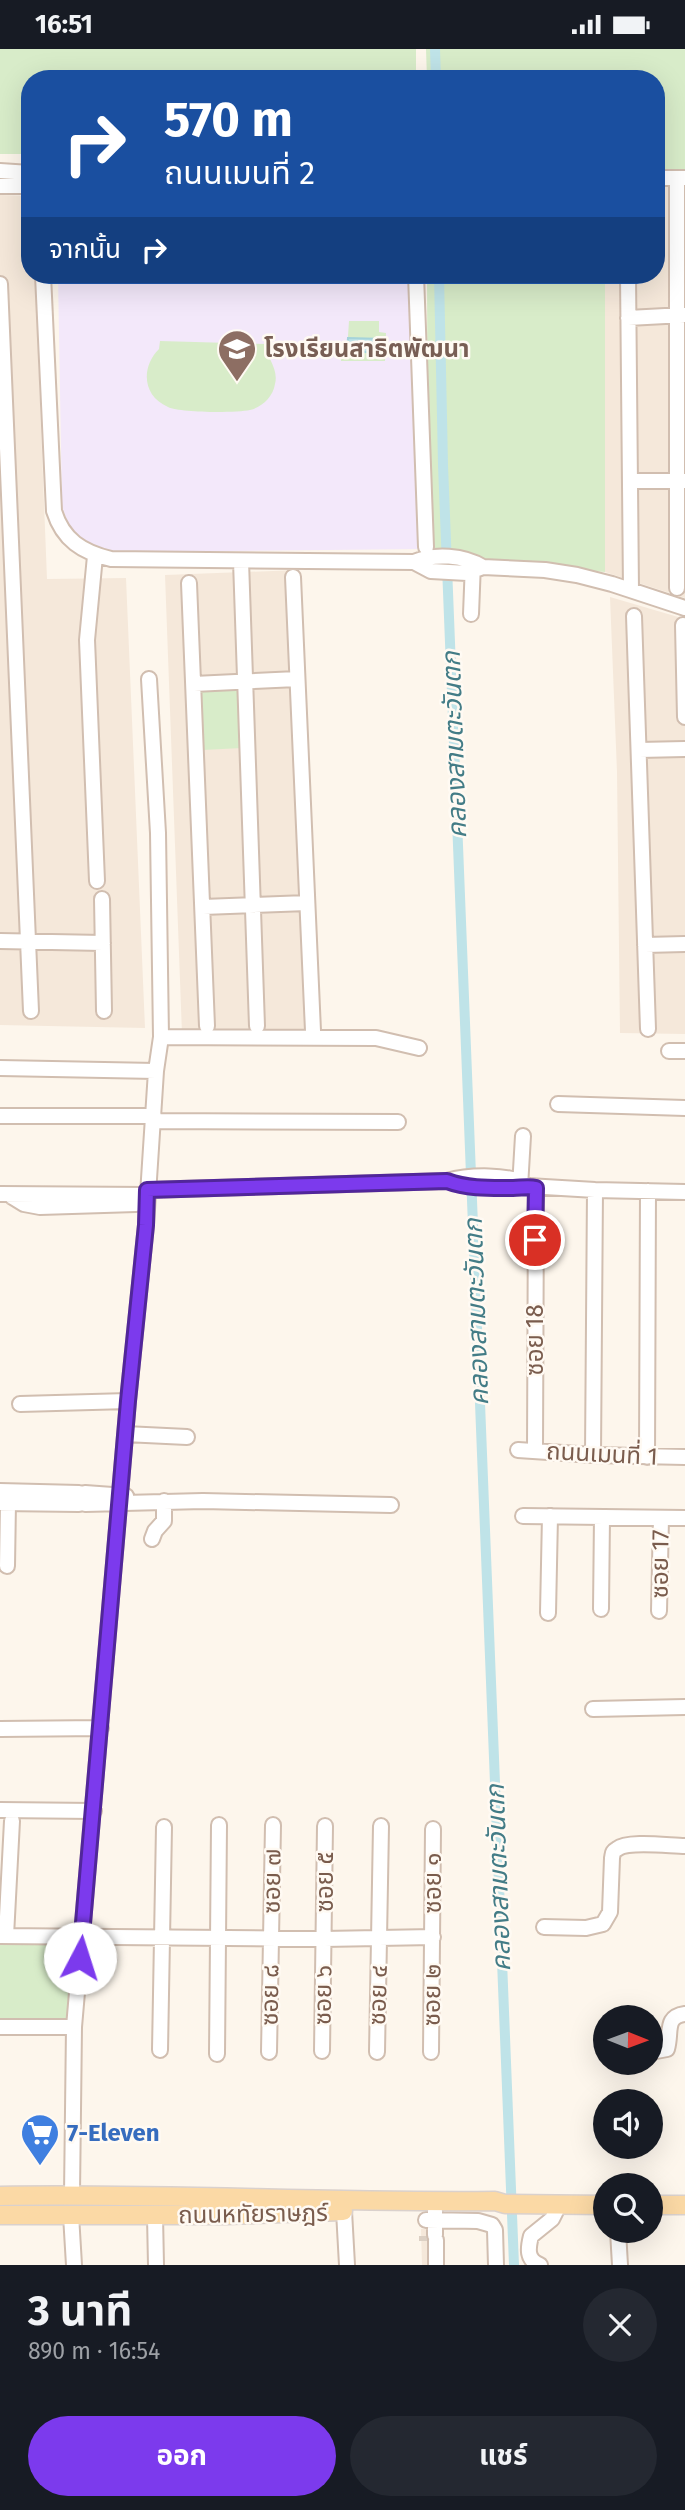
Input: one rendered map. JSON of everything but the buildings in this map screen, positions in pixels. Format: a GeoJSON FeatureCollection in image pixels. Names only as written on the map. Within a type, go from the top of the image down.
{"type":"FeatureCollection","features":[{"type":"Feature","properties":{"kind":"main road","name":"ถนนหทัยราษฎร์"},"geometry":{"type":"LineString","coordinates":[[0,2196],[209,2196],[495,2208],[505,2204],[593,2205]]}},
{"type":"Feature","properties":{"kind":"main road","name":"ถนนหทัยราษฎร์"},"geometry":{"type":"LineString","coordinates":[[0,2215],[156,2216],[344,2211],[430,2214],[468,2205]]}},
{"type":"Feature","properties":{"kind":"main road"},"geometry":{"type":"LineString","coordinates":[[663,2205],[685,2205]]}},
{"type":"Feature","properties":{"kind":"street"},"geometry":{"type":"LineString","coordinates":[[0,171],[21,172]]}},
{"type":"Feature","properties":{"kind":"street"},"geometry":{"type":"LineString","coordinates":[[677,587],[681,178]]}},
{"type":"Feature","properties":{"kind":"street"},"geometry":{"type":"LineString","coordinates":[[0,186],[21,187]]}},
{"type":"Feature","properties":{"kind":"street"},"geometry":{"type":"LineString","coordinates":[[43,284],[54,511],[69,540],[95,556],[111,559],[241,561],[425,559],[472,566],[545,570],[612,584],[685,608]]}},
{"type":"Feature","properties":{"kind":"street"},"geometry":{"type":"LineString","coordinates":[[416,284],[425,559]]}},
{"type":"Feature","properties":{"kind":"street"},"geometry":{"type":"LineString","coordinates":[[628,284],[631,590]]}},
{"type":"Feature","properties":{"kind":"street"},"geometry":{"type":"LineString","coordinates":[[0,286],[7,613],[30,942],[32,1011]]}},
{"type":"Feature","properties":{"kind":"street"},"geometry":{"type":"LineString","coordinates":[[628,318],[680,315]]}},
{"type":"Feature","properties":{"kind":"street"},"geometry":{"type":"LineString","coordinates":[[630,481],[680,480]]}},
{"type":"Feature","properties":{"kind":"street"},"geometry":{"type":"LineString","coordinates":[[95,556],[87,640],[97,881]]}},
{"type":"Feature","properties":{"kind":"street"},"geometry":{"type":"LineString","coordinates":[[241,561],[257,1026]]}},
{"type":"Feature","properties":{"kind":"street"},"geometry":{"type":"LineString","coordinates":[[471,614],[472,566]]}},
{"type":"Feature","properties":{"kind":"street"},"geometry":{"type":"LineString","coordinates":[[293,577],[313,1031]]}},
{"type":"Feature","properties":{"kind":"street"},"geometry":{"type":"LineString","coordinates":[[189,583],[207,1026]]}},
{"type":"Feature","properties":{"kind":"street"},"geometry":{"type":"LineString","coordinates":[[634,616],[648,1030]]}},
{"type":"Feature","properties":{"kind":"street"},"geometry":{"type":"LineString","coordinates":[[683,625],[685,717]]}},
{"type":"Feature","properties":{"kind":"street"},"geometry":{"type":"LineString","coordinates":[[72,2194],[74,2027],[161,1037],[158,833],[149,679]]}},
{"type":"Feature","properties":{"kind":"street"},"geometry":{"type":"LineString","coordinates":[[194,684],[297,679]]}},
{"type":"Feature","properties":{"kind":"street"},"geometry":{"type":"LineString","coordinates":[[639,750],[685,749]]}},
{"type":"Feature","properties":{"kind":"street"},"geometry":{"type":"LineString","coordinates":[[102,899],[104,1011]]}},
{"type":"Feature","properties":{"kind":"street"},"geometry":{"type":"LineString","coordinates":[[203,907],[307,903]]}},
{"type":"Feature","properties":{"kind":"street"},"geometry":{"type":"LineString","coordinates":[[0,941],[103,943]]}},
{"type":"Feature","properties":{"kind":"street"},"geometry":{"type":"LineString","coordinates":[[645,945],[685,944]]}},
{"type":"Feature","properties":{"kind":"street"},"geometry":{"type":"LineString","coordinates":[[161,1037],[376,1038],[419,1048]]}},
{"type":"Feature","properties":{"kind":"street"},"geometry":{"type":"LineString","coordinates":[[670,1051],[685,1051]]}},
{"type":"Feature","properties":{"kind":"street"},"geometry":{"type":"LineString","coordinates":[[0,1068],[156,1071]]}},
{"type":"Feature","properties":{"kind":"street"},"geometry":{"type":"LineString","coordinates":[[558,1104],[685,1108]]}},
{"type":"Feature","properties":{"kind":"street"},"geometry":{"type":"LineString","coordinates":[[0,1116],[398,1122]]}},
{"type":"Feature","properties":{"kind":"street","name":"ซอย 18"},"geometry":{"type":"LineString","coordinates":[[523,1136],[535,1451]]}},
{"type":"Feature","properties":{"kind":"street"},"geometry":{"type":"LineString","coordinates":[[4,1194],[40,1207],[147,1196],[447,1181],[488,1182],[516,1178],[526,1185],[685,1192]]}},
{"type":"Feature","properties":{"kind":"street"},"geometry":{"type":"LineString","coordinates":[[593,1455],[595,1190]]}},
{"type":"Feature","properties":{"kind":"street"},"geometry":{"type":"LineString","coordinates":[[647,1457],[648,1191]]}},
{"type":"Feature","properties":{"kind":"street"},"geometry":{"type":"LineString","coordinates":[[20,1404],[128,1401]]}},
{"type":"Feature","properties":{"kind":"street"},"geometry":{"type":"LineString","coordinates":[[125,1434],[187,1437]]}},
{"type":"Feature","properties":{"kind":"street","name":"ถนนเมนที่ 1"},"geometry":{"type":"LineString","coordinates":[[518,1450],[685,1457]]}},
{"type":"Feature","properties":{"kind":"street"},"geometry":{"type":"LineString","coordinates":[[7,1566],[3,1499],[82,1498],[391,1505]]}},
{"type":"Feature","properties":{"kind":"street"},"geometry":{"type":"LineString","coordinates":[[152,1539],[164,1521],[164,1501]]}},
{"type":"Feature","properties":{"kind":"street"},"geometry":{"type":"LineString","coordinates":[[523,1516],[685,1518]]}},
{"type":"Feature","properties":{"kind":"street"},"geometry":{"type":"LineString","coordinates":[[548,1613],[550,1516]]}},
{"type":"Feature","properties":{"kind":"street"},"geometry":{"type":"LineString","coordinates":[[601,1609],[603,1517]]}},
{"type":"Feature","properties":{"kind":"street","name":"ซอย 17"},"geometry":{"type":"LineString","coordinates":[[659,1611],[661,1518]]}},
{"type":"Feature","properties":{"kind":"street"},"geometry":{"type":"LineString","coordinates":[[593,1709],[685,1707]]}},
{"type":"Feature","properties":{"kind":"street"},"geometry":{"type":"LineString","coordinates":[[0,1729],[101,1728]]}},
{"type":"Feature","properties":{"kind":"street"},"geometry":{"type":"LineString","coordinates":[[0,1810],[94,1811]]}},
{"type":"Feature","properties":{"kind":"street"},"geometry":{"type":"LineString","coordinates":[[12,1821],[3,1936],[324,1939],[433,1937]]}},
{"type":"Feature","properties":{"kind":"street"},"geometry":{"type":"LineString","coordinates":[[217,2054],[219,1825]]}},
{"type":"Feature","properties":{"kind":"street","name":"ซอย ๗"},"geometry":{"type":"LineString","coordinates":[[271,1938],[272,1825]]}},
{"type":"Feature","properties":{"kind":"street","name":"ซอย ๕"},"geometry":{"type":"LineString","coordinates":[[324,1939],[325,1826]]}},
{"type":"Feature","properties":{"kind":"street","name":"ซอย ๔"},"geometry":{"type":"LineString","coordinates":[[377,2052],[382,1826]]}},
{"type":"Feature","properties":{"kind":"street"},"geometry":{"type":"LineString","coordinates":[[160,2050],[164,1827]]}},
{"type":"Feature","properties":{"kind":"street","name":"ซอย ๑"},"geometry":{"type":"LineString","coordinates":[[433,1829],[433,1937]]}},
{"type":"Feature","properties":{"kind":"street"},"geometry":{"type":"LineString","coordinates":[[544,1927],[586,1928],[603,1924],[610,1912],[612,1859],[613,1851],[617,1848],[635,1845],[685,1846]]}},
{"type":"Feature","properties":{"kind":"street","name":"ซอย ๒"},"geometry":{"type":"LineString","coordinates":[[431,2052],[433,1937]]}},
{"type":"Feature","properties":{"kind":"street","name":"ซอย ๘"},"geometry":{"type":"LineString","coordinates":[[269,2052],[271,1938]]}},
{"type":"Feature","properties":{"kind":"street","name":"ซอย ๖"},"geometry":{"type":"LineString","coordinates":[[323,2051],[324,1939]]}},
{"type":"Feature","properties":{"kind":"street"},"geometry":{"type":"LineString","coordinates":[[663,2050],[667,2049],[671,2020],[675,2016],[685,2014]]}},
{"type":"Feature","properties":{"kind":"street"},"geometry":{"type":"LineString","coordinates":[[0,2027],[74,2027]]}},
{"type":"Feature","properties":{"kind":"street"},"geometry":{"type":"LineString","coordinates":[[536,2264],[528,2253],[531,2236],[552,2219],[550,2204]]}},
{"type":"Feature","properties":{"kind":"street"},"geometry":{"type":"LineString","coordinates":[[344,2211],[347,2265]]}},
{"type":"Feature","properties":{"kind":"street"},"geometry":{"type":"LineString","coordinates":[[436,2265],[430,2214],[492,2225],[495,2230],[496,2265]]}},
{"type":"Feature","properties":{"kind":"street"},"geometry":{"type":"LineString","coordinates":[[71,2215],[74,2265]]}},
{"type":"Feature","properties":{"kind":"street"},"geometry":{"type":"LineString","coordinates":[[156,2216],[156,2265]]}},
{"type":"Feature","properties":{"kind":"street"},"geometry":{"type":"LineString","coordinates":[[428,2265],[431,2238]]}},
{"type":"Feature","properties":{"kind":"street"},"geometry":{"type":"LineString","coordinates":[[619,2243],[620,2265]]}},
{"type":"Feature","properties":{"kind":"shaded area"},"geometry":{"type":"Polygon","coordinates":[[[665,174],[685,174],[685,598],[605,572],[605,284],[665,284],[665,174]]]}},
{"type":"Feature","properties":{"kind":"shaded area"},"geometry":{"type":"Polygon","coordinates":[[[0,195],[21,196],[21,284],[35,284],[47,579],[126,578],[145,1028],[0,1025],[0,195]]]}},
{"type":"Feature","properties":{"kind":"shaded area","name":"โรงเรียนสาธิตพัฒนา"},"geometry":{"type":"Polygon","coordinates":[[[58,284],[408,284],[423,549],[118,552],[87,546],[71,530],[62,507],[58,284]]]}},
{"type":"Feature","properties":{"kind":"shaded area"},"geometry":{"type":"Polygon","coordinates":[[[299,570],[316,1032],[182,1034],[165,575],[299,570]]]}},
{"type":"Feature","properties":{"kind":"shaded area"},"geometry":{"type":"Polygon","coordinates":[[[610,597],[685,619],[685,1034],[620,1033],[617,772],[610,597]]]}},
{"type":"Feature","properties":{"kind":"shaded area"},"geometry":{"type":"Polygon","coordinates":[[[421,2229],[438,2229],[439,2265],[422,2265],[421,2229]]]}},
{"type":"Feature","properties":{"kind":"green space"},"geometry":{"type":"Polygon","coordinates":[[[0,49],[416,49],[416,70],[21,70],[21,154],[0,154],[0,49]]]}},
{"type":"Feature","properties":{"kind":"green space"},"geometry":{"type":"Polygon","coordinates":[[[426,49],[685,49],[685,174],[665,174],[665,70],[427,70],[426,49]]]}},
{"type":"Feature","properties":{"kind":"green space"},"geometry":{"type":"Polygon","coordinates":[[[427,284],[605,284],[605,572],[428,557],[427,284]]]}},
{"type":"Feature","properties":{"kind":"green space"},"geometry":{"type":"Polygon","coordinates":[[[349,321],[379,321],[379,332],[386,333],[385,361],[341,361],[341,351],[347,351],[349,321]]]}},
{"type":"Feature","properties":{"kind":"green space"},"geometry":{"type":"Polygon","coordinates":[[[160,341],[266,344],[276,378],[272,393],[259,407],[243,411],[196,411],[168,407],[153,396],[147,381],[149,364],[159,349],[160,341]]]}},
{"type":"Feature","properties":{"kind":"green space"},"geometry":{"type":"Polygon","coordinates":[[[240,689],[242,748],[203,750],[200,690],[240,689]]]}},
{"type":"Feature","properties":{"kind":"green space"},"geometry":{"type":"Polygon","coordinates":[[[0,1934],[80,1935],[74,2023],[0,2023],[0,1934]]]}},
{"type":"Feature","properties":{"kind":"water"},"geometry":{"type":"Polygon","coordinates":[[[348,338],[383,339],[382,353],[347,351],[348,338]]]}},
{"type":"Feature","properties":{"kind":"waterway","name":"คลองสามตะวันตก"},"geometry":{"type":"LineString","coordinates":[[435,49],[436,70]]}},
{"type":"Feature","properties":{"kind":"waterway","name":"คลองสามตะวันตก"},"geometry":{"type":"LineString","coordinates":[[439,284],[443,465],[514,2265]]}},
{"type":"Feature","properties":{"kind":"tunnel"},"geometry":{"type":"LineString","coordinates":[[426,2236],[426,2241]]}},
{"type":"Feature","properties":{"kind":"place","name":"โรงเรียนสาธิตพัฒนา"},"geometry":{"type":"Point","coordinates":[237,383]}},
{"type":"Feature","properties":{"kind":"place","name":"7-Eleven"},"geometry":{"type":"Point","coordinates":[40,2167]}},
{"type":"Feature","properties":{"kind":"route"},"geometry":{"type":"LineString","coordinates":[[80,1958],[147,1190],[447,1181],[463,1187],[528,1186],[536,1188],[535,1240]]}}]}
